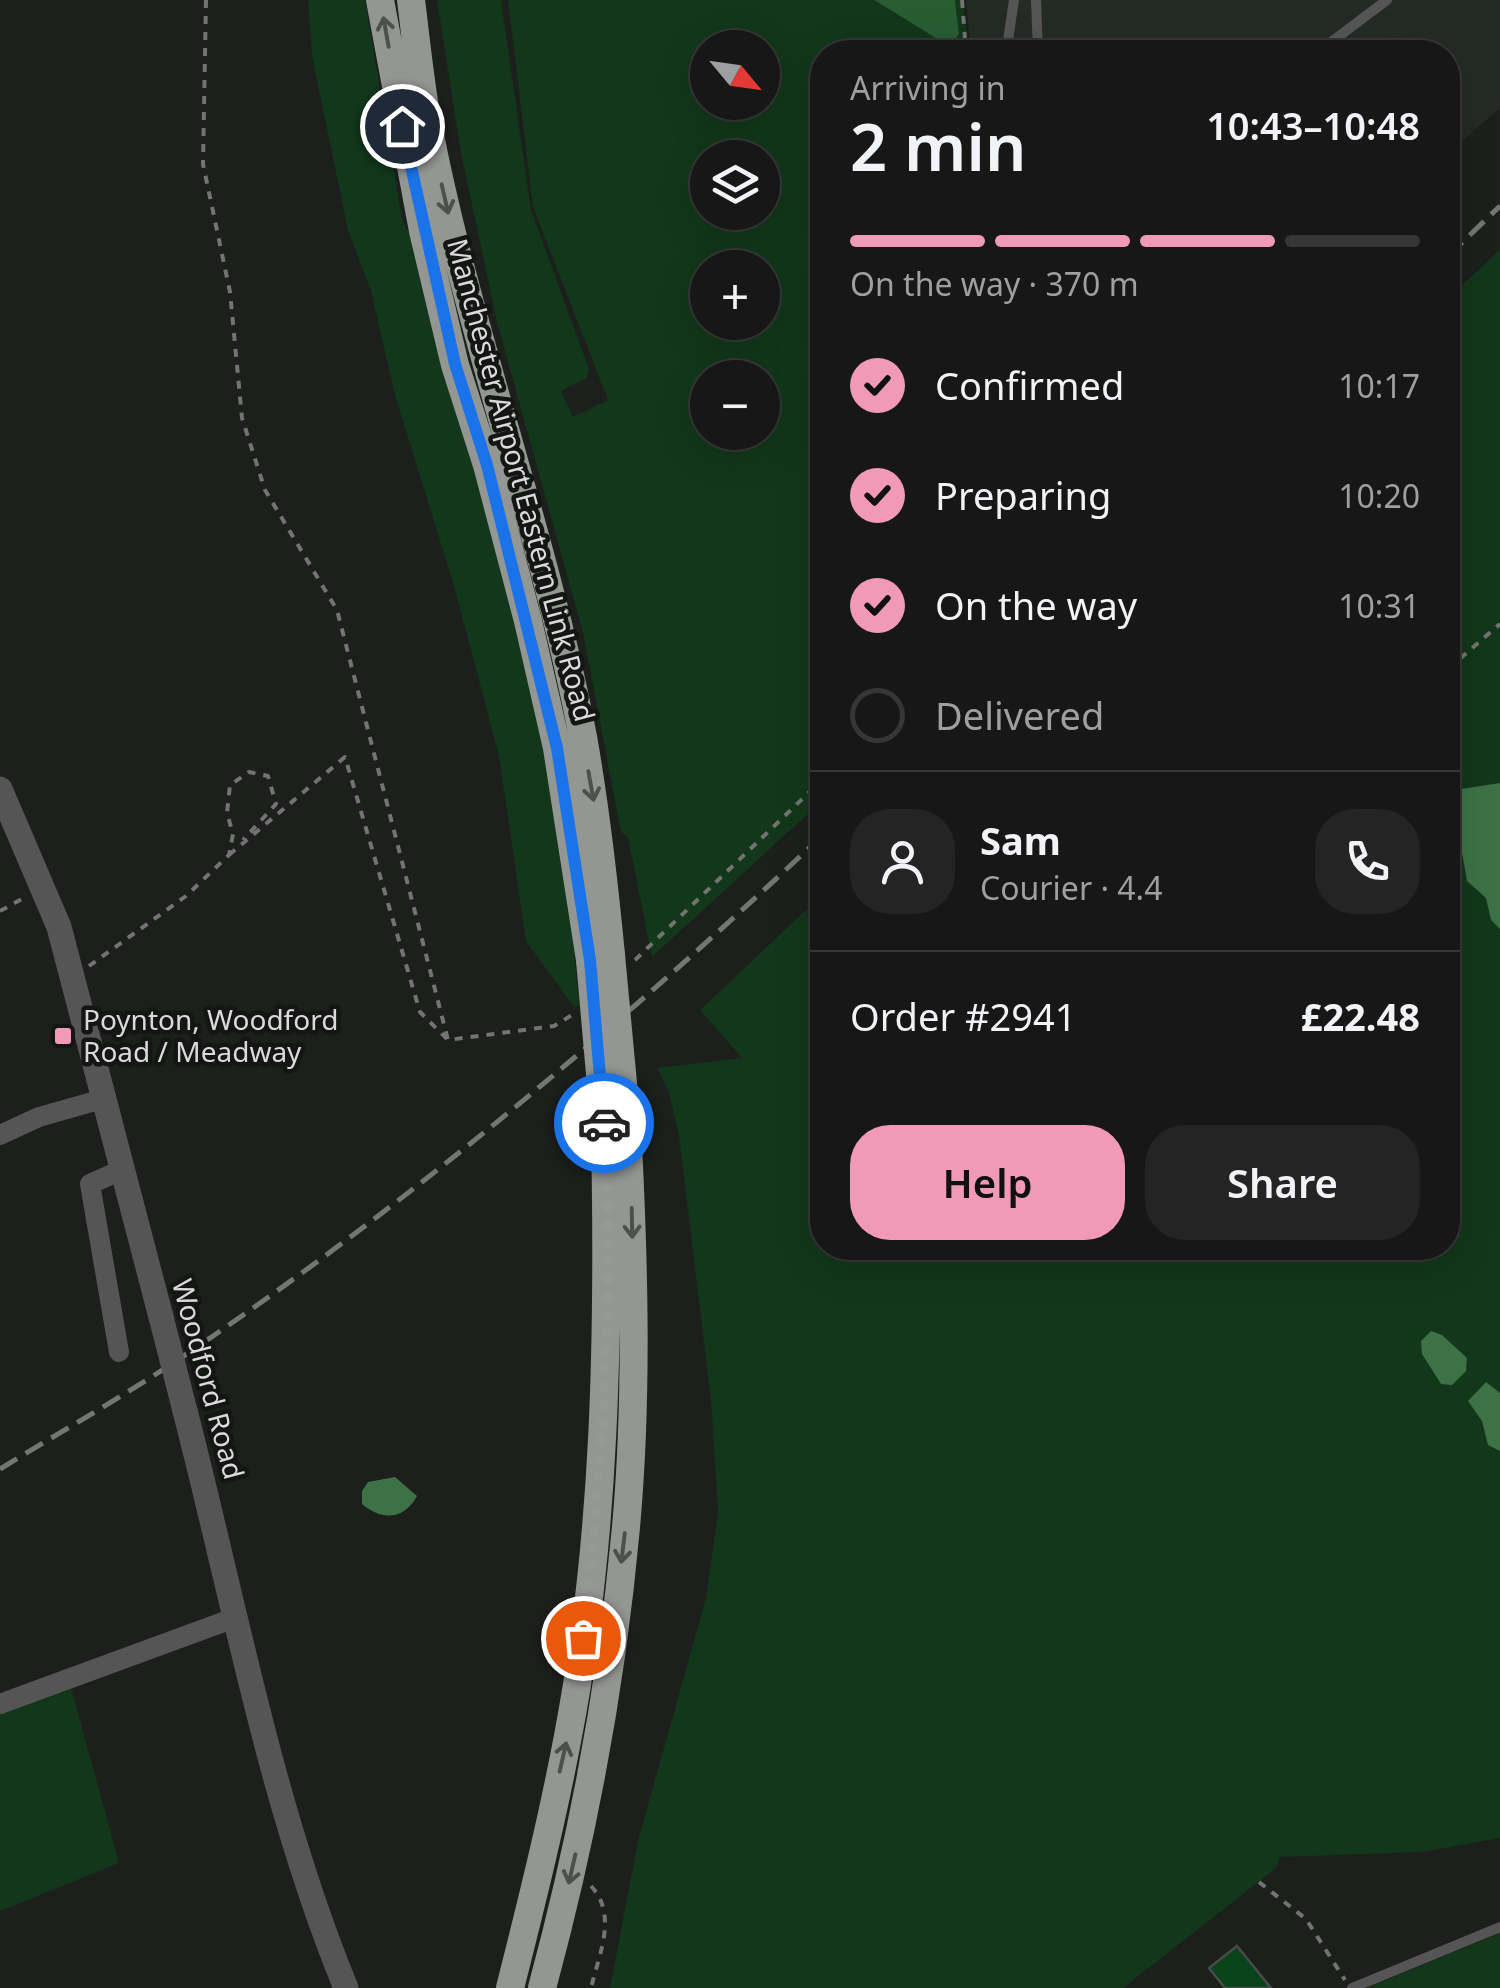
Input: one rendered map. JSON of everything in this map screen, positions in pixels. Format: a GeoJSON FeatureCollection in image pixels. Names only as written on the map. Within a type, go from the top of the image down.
{"type":"FeatureCollection","features":[{"type":"Feature","properties":{"kind":"highway","name":"Manchester Airport Eastern Link Road"},"geometry":{"type":"LineString","coordinates":[[380,0],[423,231],[455,364],[515,569],[601,957]]}},
{"type":"Feature","properties":{"kind":"highway","name":"Manchester Airport Eastern Link Road"},"geometry":{"type":"LineString","coordinates":[[411,0],[427,119],[450,221],[550,595],[582,736],[600,842],[601,957],[632,1328],[626,1526],[598,1743],[542,1988]]}},
{"type":"Feature","properties":{"kind":"highway","name":"Manchester Airport Eastern Link Road"},"geometry":{"type":"LineString","coordinates":[[510,1988],[568,1737],[596,1524],[616,1128]]}},
{"type":"Feature","properties":{"kind":"street","name":"Woodford Road"},"geometry":{"type":"LineString","coordinates":[[0,789],[44,887],[73,978],[282,1802],[322,1931],[346,1988]]}},
{"type":"Feature","properties":{"kind":"street"},"geometry":{"type":"LineString","coordinates":[[0,1135],[39,1117],[106,1098]]}},
{"type":"Feature","properties":{"kind":"street"},"geometry":{"type":"LineString","coordinates":[[119,1352],[90,1184],[124,1169]]}},
{"type":"Feature","properties":{"kind":"street"},"geometry":{"type":"LineString","coordinates":[[0,1704],[236,1617]]}},
{"type":"Feature","properties":{"kind":"lane"},"geometry":{"type":"LineString","coordinates":[[1008,40],[1014,0]]}},
{"type":"Feature","properties":{"kind":"lane"},"geometry":{"type":"LineString","coordinates":[[1036,0],[1038,40]]}},
{"type":"Feature","properties":{"kind":"lane"},"geometry":{"type":"LineString","coordinates":[[1334,40],[1388,0]]}},
{"type":"Feature","properties":{"kind":"lane"},"geometry":{"type":"LineString","coordinates":[[1351,1988],[1500,1927]]}},
{"type":"Feature","properties":{"kind":"path"},"geometry":{"type":"LineString","coordinates":[[73,978],[172,906],[345,758],[420,1012],[448,1040],[336,610],[265,490],[242,418],[230,292],[203,164],[206,0]]}},
{"type":"Feature","properties":{"kind":"path"},"geometry":{"type":"LineString","coordinates":[[962,0],[965,40]]}},
{"type":"Feature","properties":{"kind":"path"},"geometry":{"type":"LineString","coordinates":[[1460,659],[1500,624]]}},
{"type":"Feature","properties":{"kind":"path"},"geometry":{"type":"LineString","coordinates":[[249,772],[268,776],[276,804],[229,855],[233,834],[227,813],[230,785],[249,772]]}},
{"type":"Feature","properties":{"kind":"path"},"geometry":{"type":"LineString","coordinates":[[713,884],[810,791]]}},
{"type":"Feature","properties":{"kind":"path"},"geometry":{"type":"LineString","coordinates":[[584,1879],[604,1904],[606,1916],[591,1988]]}},
{"type":"Feature","properties":{"kind":"path"},"geometry":{"type":"LineString","coordinates":[[1258,1882],[1306,1919],[1351,1988]]}},
{"type":"Feature","properties":{"kind":"shaded area"},"geometry":{"type":"Polygon","coordinates":[[[308,0],[365,0],[402,219],[418,251],[534,688],[569,895],[579,1006],[574,1007],[526,941],[499,756],[454,586],[395,395],[371,291],[348,230],[312,56],[308,0]]]}},
{"type":"Feature","properties":{"kind":"shaded area"},"geometry":{"type":"Polygon","coordinates":[[[437,0],[501,0],[531,210],[589,369],[587,378],[561,391],[573,417],[608,400],[533,207],[508,0],[874,0],[939,40],[810,40],[810,812],[652,957],[628,837],[621,832],[583,633],[497,322],[461,153],[437,0]]]}},
{"type":"Feature","properties":{"kind":"shaded area"},"geometry":{"type":"Polygon","coordinates":[[[874,0],[955,0],[959,34],[954,40],[939,40],[874,0]]]}},
{"type":"Feature","properties":{"kind":"shaded area"},"geometry":{"type":"Polygon","coordinates":[[[955,0],[963,0],[967,40],[954,40],[959,34],[955,0]]]}},
{"type":"Feature","properties":{"kind":"shaded area"},"geometry":{"type":"Polygon","coordinates":[[[966,0],[1500,0],[1500,108],[1460,143],[1460,40],[970,40],[966,0]]]}},
{"type":"Feature","properties":{"kind":"shaded area"},"geometry":{"type":"Polygon","coordinates":[[[1500,249],[1500,1838],[1422,1852],[1280,1857],[1276,1868],[1123,1988],[610,1988],[638,1841],[706,1598],[718,1512],[711,1400],[679,1136],[669,1092],[657,1068],[742,1058],[700,1010],[810,906],[810,1260],[1460,1260],[1460,287],[1500,249]]]}},
{"type":"Feature","properties":{"kind":"shaded area"},"geometry":{"type":"Polygon","coordinates":[[[1500,783],[1500,929],[1491,920],[1486,898],[1467,881],[1460,841],[1460,789],[1500,783]]]}},
{"type":"Feature","properties":{"kind":"shaded area"},"geometry":{"type":"Polygon","coordinates":[[[1431,1331],[1442,1335],[1467,1358],[1466,1371],[1452,1385],[1441,1384],[1422,1354],[1421,1341],[1431,1331]]]}},
{"type":"Feature","properties":{"kind":"shaded area"},"geometry":{"type":"Polygon","coordinates":[[[1486,1382],[1500,1393],[1500,1451],[1488,1445],[1482,1421],[1468,1401],[1486,1382]]]}},
{"type":"Feature","properties":{"kind":"shaded area"},"geometry":{"type":"Polygon","coordinates":[[[395,1477],[417,1496],[406,1510],[385,1515],[362,1504],[362,1491],[368,1482],[395,1477]]]}},
{"type":"Feature","properties":{"kind":"shaded area"},"geometry":{"type":"Polygon","coordinates":[[[70,1684],[119,1863],[0,1911],[0,1709],[70,1684]]]}},
{"type":"Feature","properties":{"kind":"shaded area"},"geometry":{"type":"Polygon","coordinates":[[[1500,1933],[1500,1988],[1367,1988],[1500,1933]]]}},
{"type":"Feature","properties":{"kind":"building"},"geometry":{"type":"Polygon","coordinates":[[[1237,1946],[1271,1988],[1225,1988],[1209,1968],[1237,1946]]]}},
{"type":"Feature","properties":{"kind":"railway"},"geometry":{"type":"LineString","coordinates":[[1460,244],[1500,206]]}},
{"type":"Feature","properties":{"kind":"railway"},"geometry":{"type":"LineString","coordinates":[[0,1469],[176,1361],[443,1166],[598,1038],[810,847]]}},
{"type":"Feature","properties":{"kind":"way so far"},"geometry":{"type":"LineString","coordinates":[[583,1638],[596,1524],[607,1330],[604,1123]]}},
{"type":"Feature","properties":{"kind":"place","name":"Poynton, Woodford Road / Meadway"},"geometry":{"type":"Point","coordinates":[63,1036]}},
{"type":"Feature","properties":{"kind":"route"},"geometry":{"type":"LineString","coordinates":[[402,126],[455,364],[487,465],[557,748],[590,960],[604,1123]]}}]}
